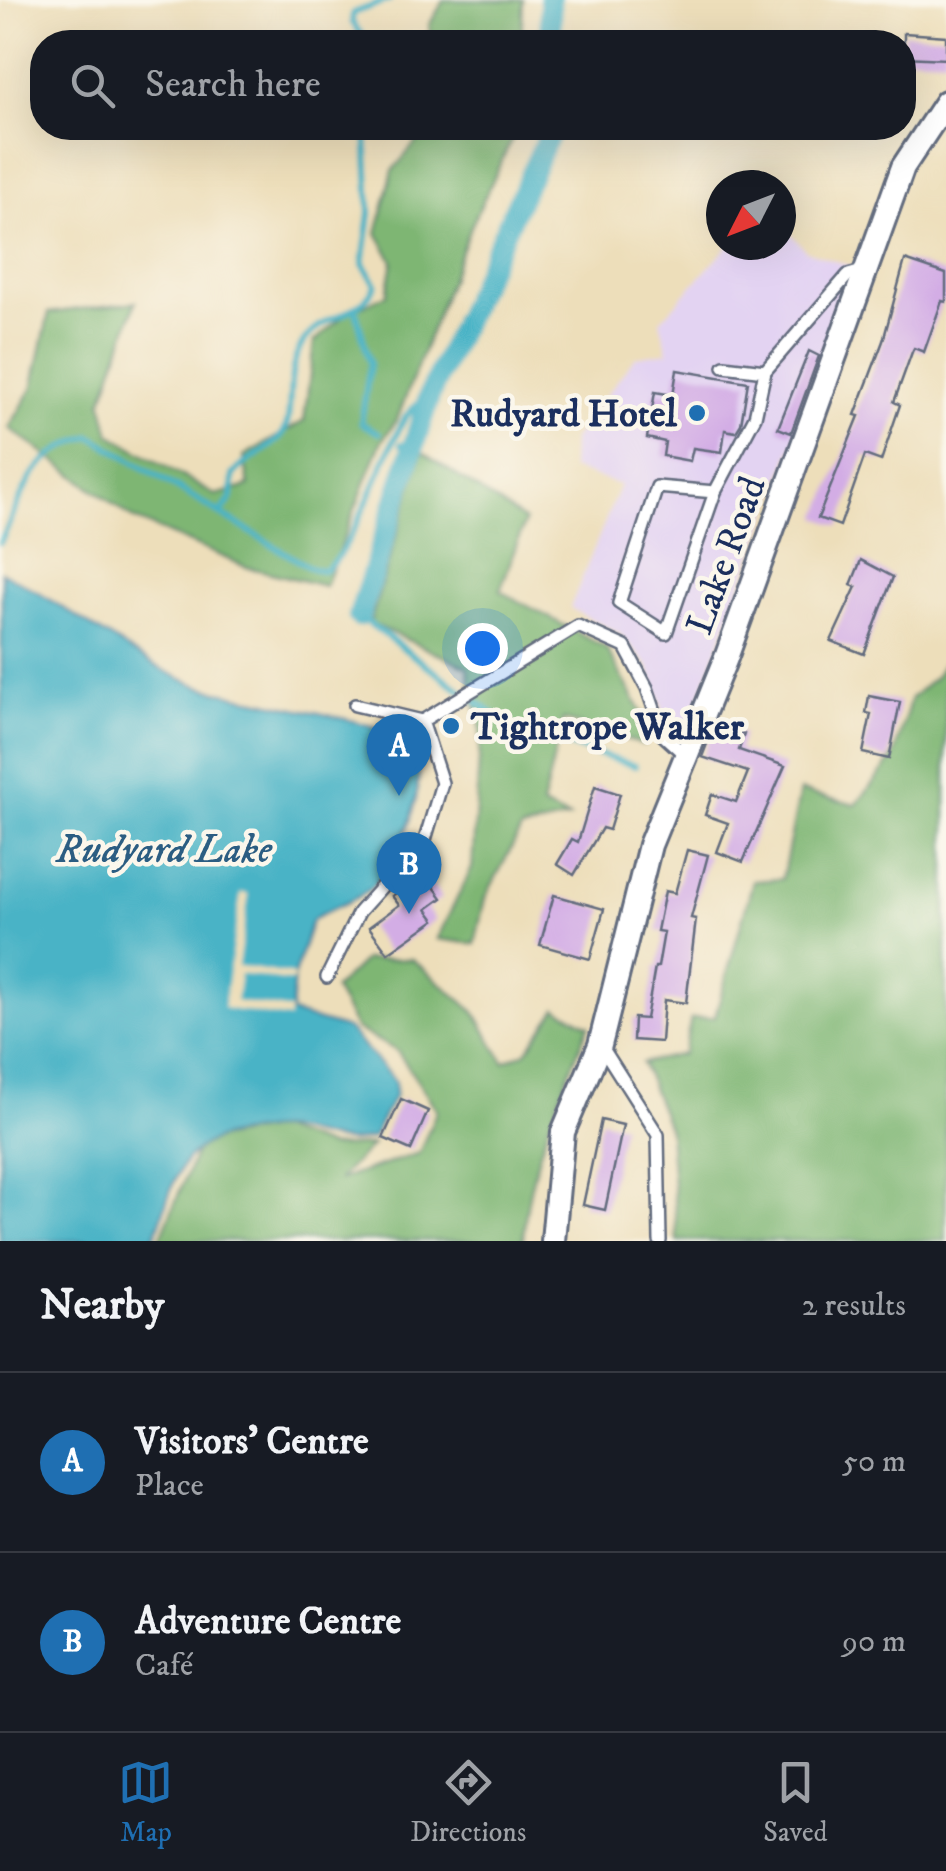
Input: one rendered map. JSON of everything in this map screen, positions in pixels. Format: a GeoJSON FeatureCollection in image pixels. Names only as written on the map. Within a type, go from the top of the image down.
{"type":"FeatureCollection","features":[{"type":"Feature","properties":{"kind":"street","name":"Lake Road"},"geometry":{"type":"LineString","coordinates":[[553,1241],[563,1132],[600,1044],[650,844],[726,658],[903,167],[946,102]]}},
{"type":"Feature","properties":{"kind":"lane"},"geometry":{"type":"LineString","coordinates":[[715,492],[657,487],[619,603],[666,633],[715,492],[755,417],[764,372],[848,275],[866,270]]}},
{"type":"Feature","properties":{"kind":"lane"},"geometry":{"type":"LineString","coordinates":[[724,366],[764,372]]}},
{"type":"Feature","properties":{"kind":"lane"},"geometry":{"type":"LineString","coordinates":[[356,704],[422,721],[578,626],[625,647],[648,688],[663,735],[685,755]]}},
{"type":"Feature","properties":{"kind":"lane"},"geometry":{"type":"LineString","coordinates":[[327,976],[360,912],[402,864],[422,850],[442,783],[422,721]]}},
{"type":"Feature","properties":{"kind":"lane"},"geometry":{"type":"LineString","coordinates":[[600,1044],[658,1136],[660,1241]]}},
{"type":"Feature","properties":{"kind":"shaded area"},"geometry":{"type":"Polygon","coordinates":[[[796,239],[806,251],[850,266],[852,286],[686,734],[671,733],[648,666],[620,634],[570,608],[620,485],[571,469],[572,441],[635,357],[668,352],[660,321],[715,260],[796,260],[796,239]]]}},
{"type":"Feature","properties":{"kind":"green space"},"geometry":{"type":"Polygon","coordinates":[[[444,0],[523,0],[522,30],[430,30],[444,0]]]}},
{"type":"Feature","properties":{"kind":"green space"},"geometry":{"type":"Polygon","coordinates":[[[418,140],[511,140],[468,233],[397,420],[381,442],[325,586],[246,567],[134,519],[9,428],[32,389],[49,313],[136,302],[102,402],[110,434],[215,495],[249,486],[244,456],[304,421],[314,342],[344,315],[387,294],[393,261],[377,233],[393,170],[418,140]]]}},
{"type":"Feature","properties":{"kind":"green space"},"geometry":{"type":"Polygon","coordinates":[[[422,452],[525,521],[500,591],[606,648],[651,729],[644,745],[563,720],[542,806],[569,818],[521,830],[485,898],[475,944],[437,939],[472,868],[481,730],[467,667],[370,623],[422,452]]]}},
{"type":"Feature","properties":{"kind":"green space"},"geometry":{"type":"Polygon","coordinates":[[[946,659],[946,1241],[677,1241],[669,1130],[642,1063],[683,1054],[691,1019],[715,1017],[753,881],[782,879],[800,791],[856,805],[893,758],[911,698],[935,677],[946,659]]]}},
{"type":"Feature","properties":{"kind":"green space"},"geometry":{"type":"Polygon","coordinates":[[[412,959],[475,1012],[504,1062],[526,1052],[557,1008],[589,1025],[538,1157],[523,1241],[159,1241],[200,1142],[276,1128],[329,1147],[372,1145],[338,1180],[419,1153],[437,1110],[397,1051],[356,1029],[334,989],[364,960],[412,959]]]}},
{"type":"Feature","properties":{"kind":"water","name":"Rudyard Lake"},"geometry":{"type":"Polygon","coordinates":[[[2,572],[142,658],[191,683],[378,728],[401,737],[414,748],[418,758],[415,804],[392,860],[366,892],[312,920],[294,975],[291,1013],[348,1029],[395,1081],[395,1095],[372,1138],[343,1141],[270,1129],[220,1138],[190,1156],[181,1169],[153,1241],[0,1241],[2,572]]]}},
{"type":"Feature","properties":{"kind":"pier"},"geometry":{"type":"Polygon","coordinates":[[[241,893],[249,894],[238,966],[294,975],[293,982],[240,974],[236,1001],[291,1010],[289,1019],[223,1008],[241,893]]]}},
{"type":"Feature","properties":{"kind":"building"},"geometry":{"type":"Polygon","coordinates":[[[916,34],[946,36],[946,59],[916,58],[916,34]]]}},
{"type":"Feature","properties":{"kind":"building"},"geometry":{"type":"Polygon","coordinates":[[[905,260],[946,274],[946,302],[942,301],[924,352],[914,348],[912,352],[894,402],[900,405],[881,461],[865,455],[840,526],[818,518],[859,416],[855,415],[883,341],[905,260]]]}},
{"type":"Feature","properties":{"kind":"building"},"geometry":{"type":"Polygon","coordinates":[[[809,351],[819,356],[791,433],[778,428],[809,351]]]}},
{"type":"Feature","properties":{"kind":"building","name":"Rudyard Hotel"},"geometry":{"type":"Polygon","coordinates":[[[677,370],[748,382],[741,424],[736,432],[725,430],[722,452],[693,448],[690,461],[663,456],[665,442],[647,438],[655,392],[673,395],[677,370]]]}},
{"type":"Feature","properties":{"kind":"building"},"geometry":{"type":"Polygon","coordinates":[[[861,560],[893,577],[864,654],[831,641],[856,587],[851,585],[861,560]]]}},
{"type":"Feature","properties":{"kind":"building"},"geometry":{"type":"Polygon","coordinates":[[[869,696],[900,702],[889,759],[863,753],[871,714],[866,713],[869,696]]]}},
{"type":"Feature","properties":{"kind":"building"},"geometry":{"type":"Polygon","coordinates":[[[728,729],[744,734],[739,750],[785,766],[743,862],[717,852],[728,823],[705,815],[712,794],[736,802],[748,772],[702,757],[710,736],[724,741],[728,729]]]}},
{"type":"Feature","properties":{"kind":"building"},"geometry":{"type":"Polygon","coordinates":[[[595,786],[620,794],[609,830],[602,828],[574,875],[557,864],[572,839],[578,842],[595,786]]]}},
{"type":"Feature","properties":{"kind":"building"},"geometry":{"type":"Polygon","coordinates":[[[687,850],[708,855],[691,918],[696,919],[686,1003],[664,1000],[661,1042],[633,1040],[634,1018],[646,1019],[658,967],[664,932],[657,931],[665,891],[675,893],[687,850]]]}},
{"type":"Feature","properties":{"kind":"building"},"geometry":{"type":"Polygon","coordinates":[[[408,884],[416,896],[432,884],[442,898],[427,909],[435,920],[388,953],[369,927],[399,905],[392,896],[408,884]]]}},
{"type":"Feature","properties":{"kind":"building"},"geometry":{"type":"Polygon","coordinates":[[[554,895],[604,909],[590,959],[540,945],[554,895]]]}},
{"type":"Feature","properties":{"kind":"building"},"geometry":{"type":"Polygon","coordinates":[[[401,1099],[428,1111],[411,1150],[383,1138],[401,1099]]]}},
{"type":"Feature","properties":{"kind":"building"},"geometry":{"type":"Polygon","coordinates":[[[601,1120],[623,1125],[605,1210],[583,1205],[601,1120]]]}},
{"type":"Feature","properties":{"kind":"waterway"},"geometry":{"type":"LineString","coordinates":[[358,30],[352,22],[353,13],[389,0]]}},
{"type":"Feature","properties":{"kind":"waterway"},"geometry":{"type":"LineString","coordinates":[[550,0],[551,30]]}},
{"type":"Feature","properties":{"kind":"waterway"},"geometry":{"type":"LineString","coordinates":[[222,512],[232,497],[233,475],[276,442],[286,427],[292,375],[301,347],[319,326],[361,303],[376,284],[363,264],[370,213],[367,140]]}},
{"type":"Feature","properties":{"kind":"waterway"},"geometry":{"type":"LineString","coordinates":[[359,616],[430,394],[546,140]]}},
{"type":"Feature","properties":{"kind":"waterway"},"geometry":{"type":"LineString","coordinates":[[356,311],[370,364],[361,423],[379,433]]}},
{"type":"Feature","properties":{"kind":"waterway"},"geometry":{"type":"LineString","coordinates":[[0,543],[41,465],[70,444],[91,436],[312,569],[323,570],[345,545],[407,415],[430,394]]}},
{"type":"Feature","properties":{"kind":"waterway"},"geometry":{"type":"LineString","coordinates":[[401,444],[412,450]]}},
{"type":"Feature","properties":{"kind":"waterway"},"geometry":{"type":"LineString","coordinates":[[359,616],[511,727],[635,766]]}},
{"type":"Feature","properties":{"kind":"place","name":"Rudyard Hotel"},"geometry":{"type":"Point","coordinates":[697,413]}},
{"type":"Feature","properties":{"kind":"place","name":"Tightrope Walker"},"geometry":{"type":"Point","coordinates":[451,726]}},
{"type":"Feature","properties":{"kind":"place","name":"Visitors' Centre"},"geometry":{"type":"Point","coordinates":[399,796]}},
{"type":"Feature","properties":{"kind":"place","name":"Adventure Centre"},"geometry":{"type":"Point","coordinates":[409,914]}}]}
